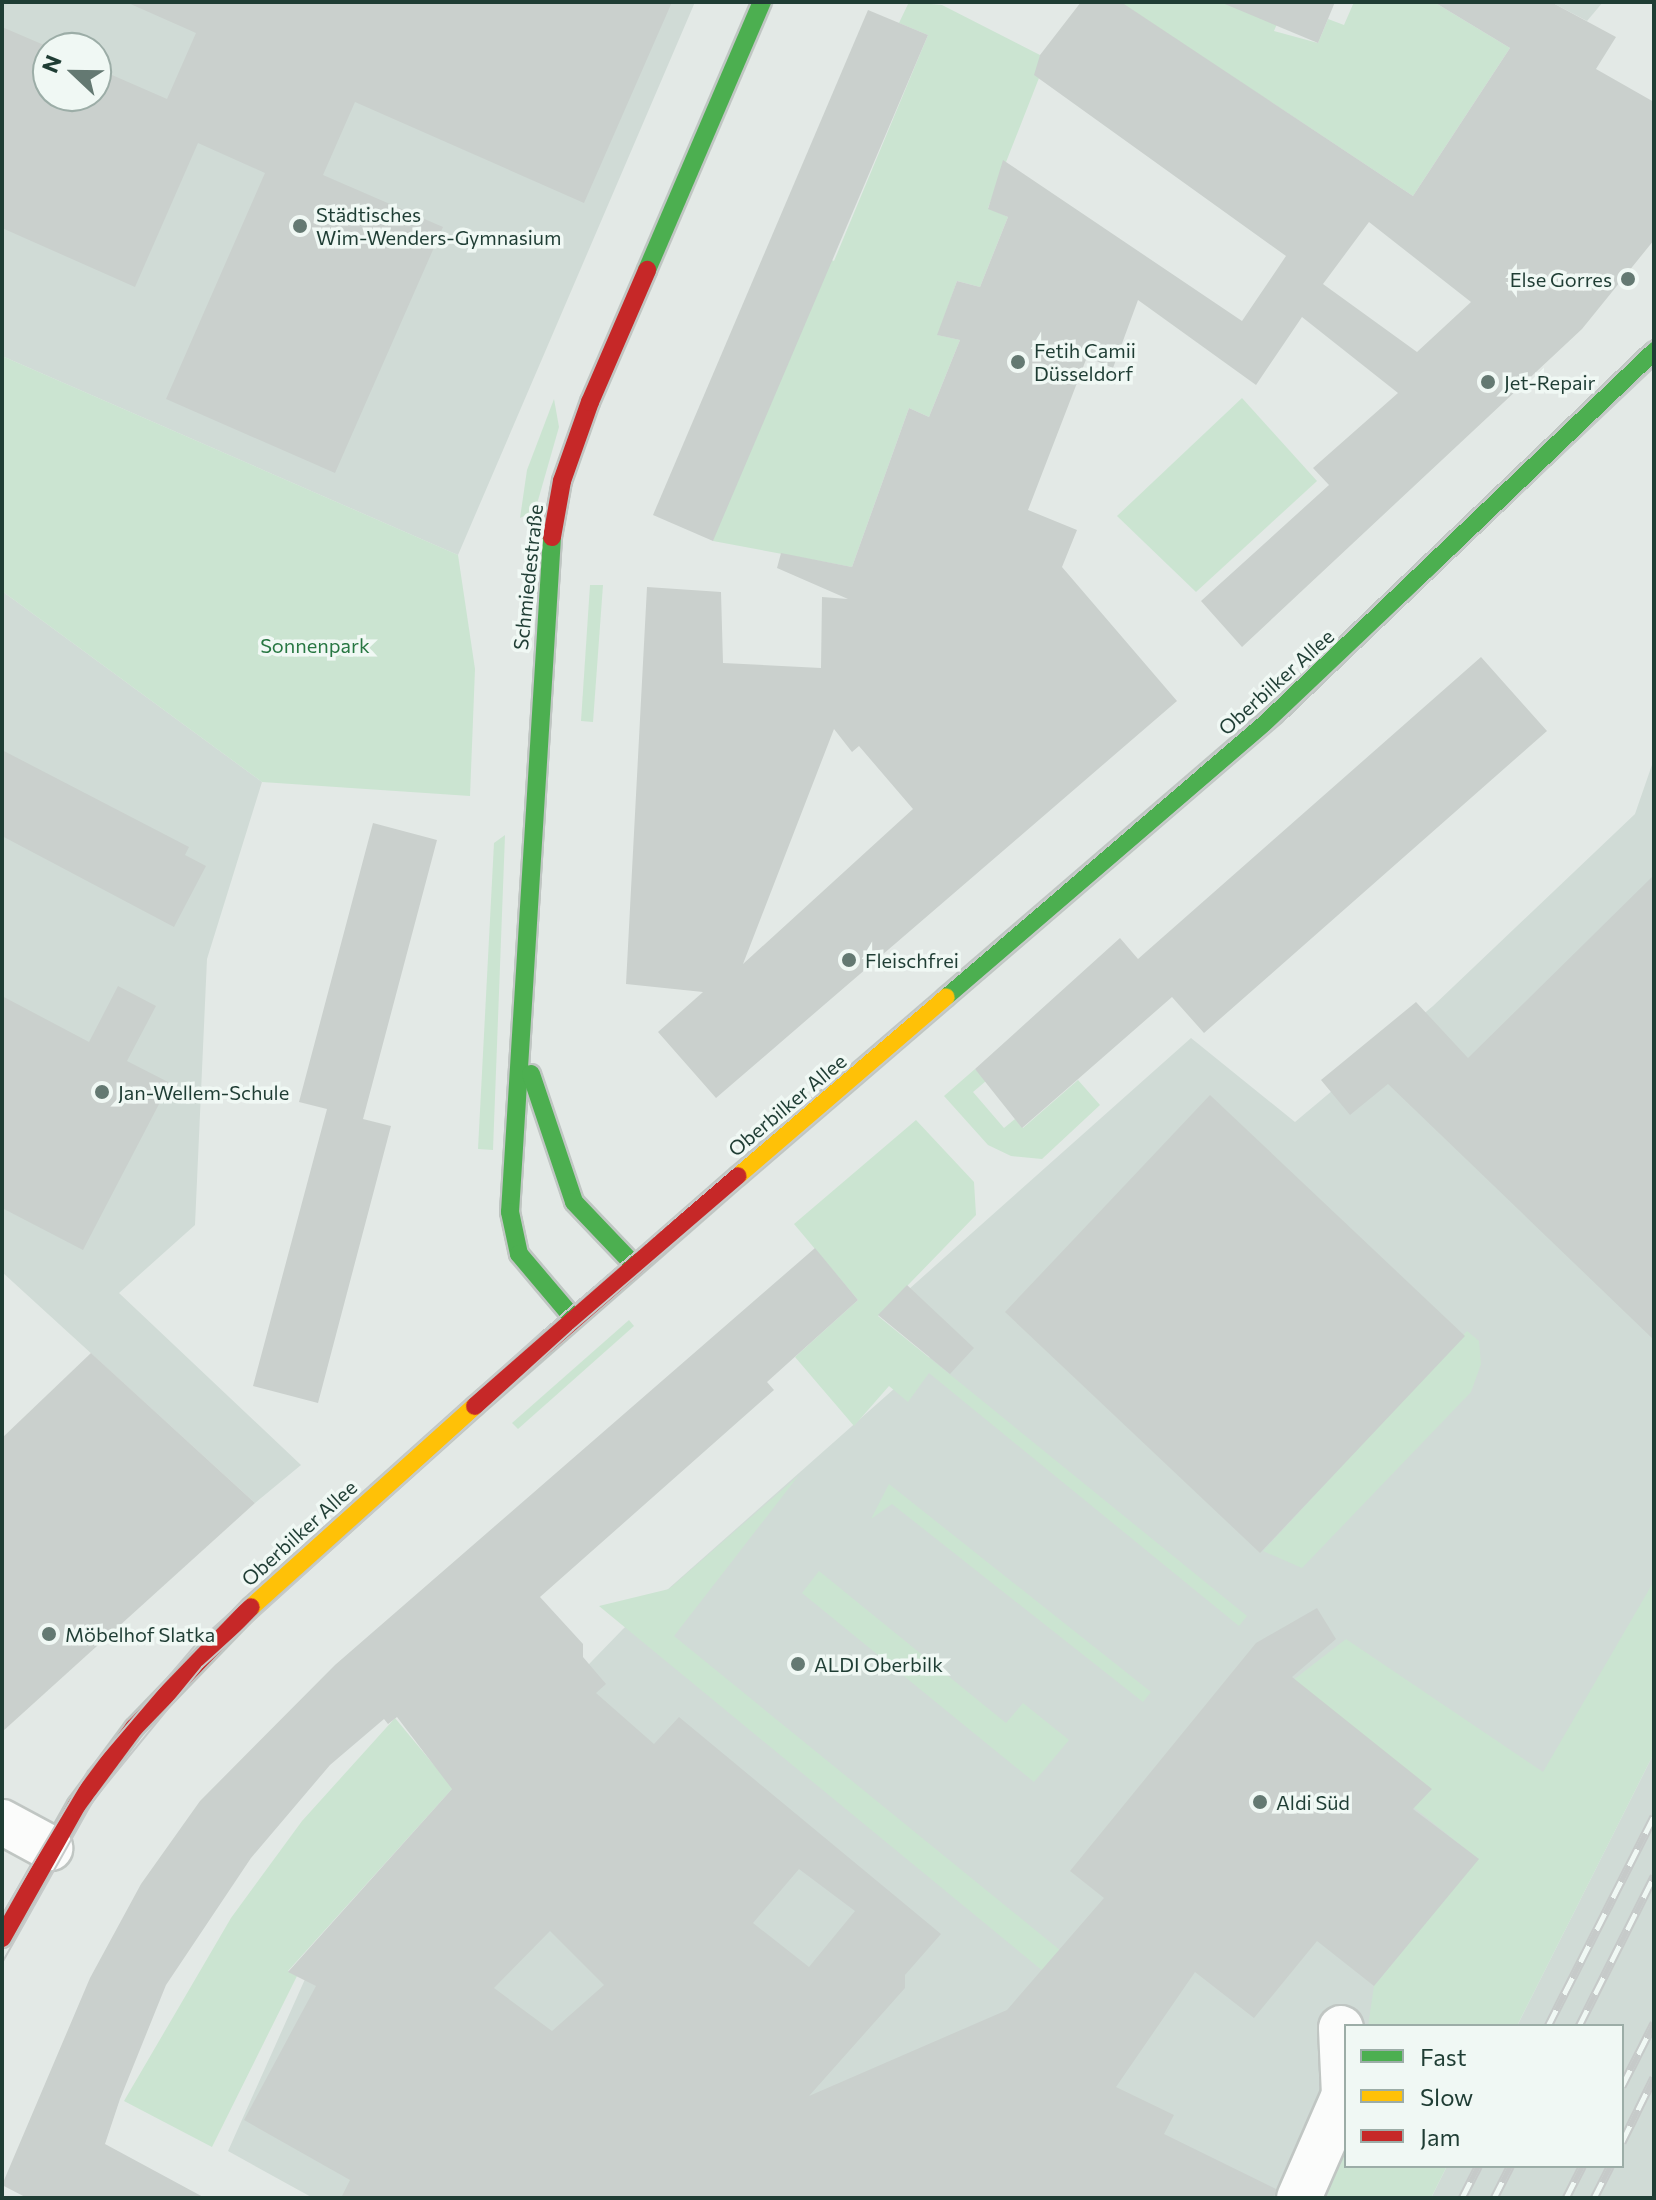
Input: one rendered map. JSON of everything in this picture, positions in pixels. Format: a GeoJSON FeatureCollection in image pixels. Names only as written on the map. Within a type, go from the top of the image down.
{"type":"FeatureCollection","features":[{"type":"Feature","properties":{"kind":"main road","name":"Schmiedestraße"},"geometry":{"type":"LineString","coordinates":[[573,1318],[519,1254],[510,1212],[525,1052],[527,852],[548,560],[562,481],[762,2]]}},
{"type":"Feature","properties":{"kind":"main road","name":"Oberbilker Allee"},"geometry":{"type":"LineString","coordinates":[[2,1938],[50,1848],[134,1728],[211,1643],[573,1318],[1274,715],[1654,351]]}},
{"type":"Feature","properties":{"kind":"main road","name":"Schmiedestraße"},"geometry":{"type":"LineString","coordinates":[[525,1052],[554,1160],[574,1202],[634,1265]]}},
{"type":"Feature","properties":{"kind":"street"},"geometry":{"type":"LineString","coordinates":[[2,1822],[50,1848]]}},
{"type":"Feature","properties":{"kind":"street"},"geometry":{"type":"LineString","coordinates":[[1299,2198],[1344,2095],[1341,2028]]}},
{"type":"Feature","properties":{"kind":"shaded area","name":"Städtisches Wim-Wenders-Gymnasium"},"geometry":{"type":"Polygon","coordinates":[[[2,2],[695,2],[458,555],[2,356],[2,2]]]}},
{"type":"Feature","properties":{"kind":"shaded area"},"geometry":{"type":"Polygon","coordinates":[[[1551,2],[1603,2],[1587,21],[1551,2]]]}},
{"type":"Feature","properties":{"kind":"shaded area","name":"Jan-Wellem-Schule"},"geometry":{"type":"Polygon","coordinates":[[[2,591],[262,782],[207,959],[195,1225],[119,1293],[301,1465],[255,1503],[2,1272],[2,591]]]}},
{"type":"Feature","properties":{"kind":"shaded area"},"geometry":{"type":"Polygon","coordinates":[[[1654,759],[1654,1640],[1457,2024],[1344,2024],[1344,2168],[1348,2168],[1372,2198],[313,2198],[228,2151],[323,1939],[623,1629],[930,1357],[881,1314],[1191,1038],[1295,1122],[1433,1006],[1635,814],[1654,759]]]}},
{"type":"Feature","properties":{"kind":"shaded area"},"geometry":{"type":"Polygon","coordinates":[[[1654,1753],[1654,2198],[1431,2198],[1446,2168],[1624,2168],[1624,2024],[1518,2024],[1654,1753]]]}},
{"type":"Feature","properties":{"kind":"green space"},"geometry":{"type":"Polygon","coordinates":[[[909,2],[942,5],[1040,55],[1039,78],[988,208],[1008,217],[980,287],[957,281],[938,335],[960,340],[929,417],[909,408],[852,567],[713,541],[773,236],[834,261],[928,35],[899,23],[909,2]]]}},
{"type":"Feature","properties":{"kind":"green space"},"geometry":{"type":"Polygon","coordinates":[[[1252,2],[1281,14],[1274,31],[1318,43],[1328,19],[1344,25],[1354,2],[1434,2],[1510,48],[1413,196],[1123,4],[1252,2]]]}},
{"type":"Feature","properties":{"kind":"green space","name":"Sonnenpark"},"geometry":{"type":"Polygon","coordinates":[[[2,356],[458,555],[475,669],[470,796],[262,782],[2,591],[2,356]]]}},
{"type":"Feature","properties":{"kind":"green space"},"geometry":{"type":"Polygon","coordinates":[[[1242,398],[1317,481],[1196,592],[1117,516],[1242,398]]]}},
{"type":"Feature","properties":{"kind":"green space"},"geometry":{"type":"Polygon","coordinates":[[[554,399],[559,427],[535,511],[520,518],[527,470],[554,399]]]}},
{"type":"Feature","properties":{"kind":"green space"},"geometry":{"type":"Polygon","coordinates":[[[590,585],[603,585],[593,722],[581,721],[590,585]]]}},
{"type":"Feature","properties":{"kind":"green space"},"geometry":{"type":"Polygon","coordinates":[[[505,835],[493,1150],[478,1149],[494,843],[505,835]]]}},
{"type":"Feature","properties":{"kind":"green space"},"geometry":{"type":"Polygon","coordinates":[[[975,1069],[986,1081],[973,1092],[1004,1128],[1015,1119],[1023,1128],[1078,1080],[1100,1105],[1042,1159],[1011,1156],[988,1145],[944,1096],[975,1069]]]}},
{"type":"Feature","properties":{"kind":"green space"},"geometry":{"type":"Polygon","coordinates":[[[916,1120],[974,1182],[976,1215],[878,1316],[1247,1616],[1239,1626],[929,1373],[908,1402],[889,1386],[854,1426],[795,1357],[858,1300],[794,1224],[916,1120]]]}},
{"type":"Feature","properties":{"kind":"green space"},"geometry":{"type":"Polygon","coordinates":[[[629,1320],[634,1326],[518,1429],[512,1423],[629,1320]]]}},
{"type":"Feature","properties":{"kind":"green space"},"geometry":{"type":"Polygon","coordinates":[[[1467,1331],[1479,1341],[1481,1364],[1471,1392],[1302,1568],[1263,1551],[1467,1331]]]}},
{"type":"Feature","properties":{"kind":"green space"},"geometry":{"type":"Polygon","coordinates":[[[799,1475],[674,1636],[1061,1951],[1044,1972],[599,1606],[669,1589],[799,1475]]]}},
{"type":"Feature","properties":{"kind":"green space"},"geometry":{"type":"Polygon","coordinates":[[[889,1484],[1151,1692],[1143,1702],[892,1504],[871,1519],[889,1484]]]}},
{"type":"Feature","properties":{"kind":"green space"},"geometry":{"type":"Polygon","coordinates":[[[819,1571],[1006,1723],[1023,1703],[1069,1740],[1034,1782],[802,1593],[819,1571]]]}},
{"type":"Feature","properties":{"kind":"green space"},"geometry":{"type":"Polygon","coordinates":[[[1654,1581],[1654,1753],[1518,2024],[1368,2024],[1374,1986],[1478,1859],[1274,1695],[1346,1639],[1543,1772],[1654,1581]]]}},
{"type":"Feature","properties":{"kind":"green space"},"geometry":{"type":"Polygon","coordinates":[[[395,1718],[453,1788],[288,1971],[297,1976],[212,2147],[124,2101],[231,1918],[302,1821],[395,1718]]]}},
{"type":"Feature","properties":{"kind":"green space"},"geometry":{"type":"Polygon","coordinates":[[[1344,2153],[1344,2168],[1446,2168],[1431,2198],[1324,2198],[1344,2153]]]}},
{"type":"Feature","properties":{"kind":"building"},"geometry":{"type":"Polygon","coordinates":[[[126,2],[672,2],[584,203],[355,102],[323,175],[443,227],[335,473],[166,399],[265,173],[198,143],[135,287],[2,228],[2,27],[32,40],[32,112],[112,112],[112,75],[167,99],[196,33],[126,2]]]}},
{"type":"Feature","properties":{"kind":"building"},"geometry":{"type":"Polygon","coordinates":[[[1081,2],[1121,2],[1413,196],[1510,48],[1434,2],[1551,2],[1616,37],[1596,69],[1654,102],[1654,240],[1582,329],[1242,647],[1201,601],[1329,485],[1313,468],[1398,393],[1302,317],[1256,385],[1138,300],[1113,368],[1087,357],[1028,510],[1077,530],[1062,567],[1177,701],[716,1098],[658,1032],[703,992],[626,984],[647,587],[721,592],[723,663],[821,668],[822,597],[848,599],[777,568],[781,553],[852,567],[909,408],[929,417],[960,340],[937,335],[957,281],[980,287],[1008,217],[988,209],[1003,160],[1242,321],[1286,256],[1034,75],[1040,55],[1081,2]],[[1369,222],[1323,284],[1417,352],[1471,302],[1369,222]],[[834,729],[743,964],[913,809],[859,746],[852,752],[834,729]]]}},
{"type":"Feature","properties":{"kind":"building"},"geometry":{"type":"Polygon","coordinates":[[[1220,2],[1335,2],[1318,43],[1220,2]]]}},
{"type":"Feature","properties":{"kind":"building"},"geometry":{"type":"Polygon","coordinates":[[[868,10],[928,35],[713,541],[653,515],[868,10]]]}},
{"type":"Feature","properties":{"kind":"building"},"geometry":{"type":"Polygon","coordinates":[[[1481,657],[1547,731],[1204,1033],[1172,997],[1022,1128],[975,1069],[1120,938],[1138,959],[1481,657]]]}},
{"type":"Feature","properties":{"kind":"building"},"geometry":{"type":"Polygon","coordinates":[[[2,750],[189,847],[185,855],[206,866],[174,927],[2,836],[2,750]]]}},
{"type":"Feature","properties":{"kind":"building"},"geometry":{"type":"Polygon","coordinates":[[[373,823],[437,840],[363,1119],[391,1126],[318,1403],[253,1386],[327,1109],[299,1102],[373,823]]]}},
{"type":"Feature","properties":{"kind":"building"},"geometry":{"type":"Polygon","coordinates":[[[1654,875],[1654,1340],[1388,1084],[1350,1115],[1321,1080],[1416,1002],[1468,1058],[1654,875]]]}},
{"type":"Feature","properties":{"kind":"building"},"geometry":{"type":"Polygon","coordinates":[[[118,986],[156,1006],[127,1061],[170,1083],[83,1250],[2,1208],[2,996],[89,1042],[118,986]]]}},
{"type":"Feature","properties":{"kind":"building"},"geometry":{"type":"Polygon","coordinates":[[[1210,1095],[1465,1336],[1260,1553],[1005,1312],[1210,1095]]]}},
{"type":"Feature","properties":{"kind":"building"},"geometry":{"type":"Polygon","coordinates":[[[815,1248],[858,1300],[767,1382],[774,1390],[540,1597],[583,1644],[583,1657],[606,1684],[596,1693],[654,1744],[679,1717],[941,1934],[905,1975],[905,1988],[809,2096],[1007,2010],[1104,1898],[1070,1871],[1256,1643],[1317,1608],[1336,1639],[1292,1677],[1432,1789],[1413,1809],[1479,1859],[1374,1986],[1317,1941],[1254,2018],[1195,1972],[1116,2087],[1174,2115],[1164,2134],[1276,2189],[1274,2198],[341,2198],[350,2180],[244,2120],[316,1986],[288,1972],[452,1789],[397,1717],[388,1724],[384,1719],[330,1765],[251,1858],[166,1985],[120,2099],[105,2144],[205,2198],[27,2198],[2,2185],[90,1978],[141,1884],[200,1801],[335,1665],[815,1248]],[[799,1869],[753,1923],[809,1967],[855,1911],[799,1869]],[[550,1931],[494,1988],[552,2031],[604,1985],[550,1931]]]}},
{"type":"Feature","properties":{"kind":"building"},"geometry":{"type":"Polygon","coordinates":[[[907,1285],[974,1348],[950,1374],[878,1315],[907,1285]]]}},
{"type":"Feature","properties":{"kind":"building"},"geometry":{"type":"Polygon","coordinates":[[[91,1353],[255,1503],[2,1732],[2,1438],[91,1353]]]}},
{"type":"Feature","properties":{"kind":"tram line"},"geometry":{"type":"LineString","coordinates":[[2,1915],[88,1771],[200,1640],[542,1332],[1259,716],[1654,338]]}},
{"type":"Feature","properties":{"kind":"tram line"},"geometry":{"type":"LineString","coordinates":[[2,1963],[94,1799],[202,1667],[573,1330],[1269,732],[1654,367]]}},
{"type":"Feature","properties":{"kind":"railway"},"geometry":{"type":"LineString","coordinates":[[1549,2024],[1654,1816]]}},
{"type":"Feature","properties":{"kind":"railway"},"geometry":{"type":"LineString","coordinates":[[1580,2024],[1654,1876]]}},
{"type":"Feature","properties":{"kind":"railway"},"geometry":{"type":"LineString","coordinates":[[1624,2082],[1654,2023]]}},
{"type":"Feature","properties":{"kind":"railway"},"geometry":{"type":"LineString","coordinates":[[1624,2138],[1654,2077]]}},
{"type":"Feature","properties":{"kind":"railway"},"geometry":{"type":"LineString","coordinates":[[1462,2198],[1477,2168]]}},
{"type":"Feature","properties":{"kind":"railway"},"geometry":{"type":"LineString","coordinates":[[1494,2198],[1509,2168]]}},
{"type":"Feature","properties":{"kind":"railway"},"geometry":{"type":"LineString","coordinates":[[1566,2198],[1581,2168]]}},
{"type":"Feature","properties":{"kind":"railway"},"geometry":{"type":"LineString","coordinates":[[1594,2198],[1609,2168]]}},
{"type":"Feature","properties":{"kind":"traffic: fast"},"geometry":{"type":"LineString","coordinates":[[647,270],[762,2]]}},
{"type":"Feature","properties":{"kind":"traffic: fast"},"geometry":{"type":"LineString","coordinates":[[946,997],[1274,715],[1654,351]]}},
{"type":"Feature","properties":{"kind":"traffic: fast"},"geometry":{"type":"LineString","coordinates":[[552,537],[510,1212],[519,1254],[573,1318]]}},
{"type":"Feature","properties":{"kind":"traffic: fast"},"geometry":{"type":"LineString","coordinates":[[531,1074],[574,1202],[634,1265]]}},
{"type":"Feature","properties":{"kind":"traffic: slow"},"geometry":{"type":"LineString","coordinates":[[738,1176],[946,997]]}},
{"type":"Feature","properties":{"kind":"traffic: slow"},"geometry":{"type":"LineString","coordinates":[[251,1607],[475,1406]]}},
{"type":"Feature","properties":{"kind":"traffic: jam"},"geometry":{"type":"LineString","coordinates":[[552,537],[562,481],[590,402],[647,270]]}},
{"type":"Feature","properties":{"kind":"traffic: jam"},"geometry":{"type":"LineString","coordinates":[[475,1406],[738,1176]]}},
{"type":"Feature","properties":{"kind":"traffic: jam"},"geometry":{"type":"LineString","coordinates":[[2,1938],[77,1805],[134,1728],[251,1607]]}},
{"type":"Feature","properties":{"kind":"place","name":"Städtisches Wim-Wenders-Gymnasium"},"geometry":{"type":"Point","coordinates":[300,226]}},
{"type":"Feature","properties":{"kind":"place","name":"Else Gorres"},"geometry":{"type":"Point","coordinates":[1628,279]}},
{"type":"Feature","properties":{"kind":"place","name":"Fetih Camii Düsseldorf"},"geometry":{"type":"Point","coordinates":[1018,362]}},
{"type":"Feature","properties":{"kind":"place","name":"Jet-Repair"},"geometry":{"type":"Point","coordinates":[1488,382]}},
{"type":"Feature","properties":{"kind":"place","name":"Fleischfrei"},"geometry":{"type":"Point","coordinates":[849,960]}},
{"type":"Feature","properties":{"kind":"place","name":"Jan-Wellem-Schule"},"geometry":{"type":"Point","coordinates":[102,1092]}},
{"type":"Feature","properties":{"kind":"place","name":"Möbelhof Slatka"},"geometry":{"type":"Point","coordinates":[49,1634]}},
{"type":"Feature","properties":{"kind":"place","name":"ALDI Oberbilk"},"geometry":{"type":"Point","coordinates":[798,1664]}},
{"type":"Feature","properties":{"kind":"place","name":"Aldi Süd"},"geometry":{"type":"Point","coordinates":[1260,1802]}}]}
